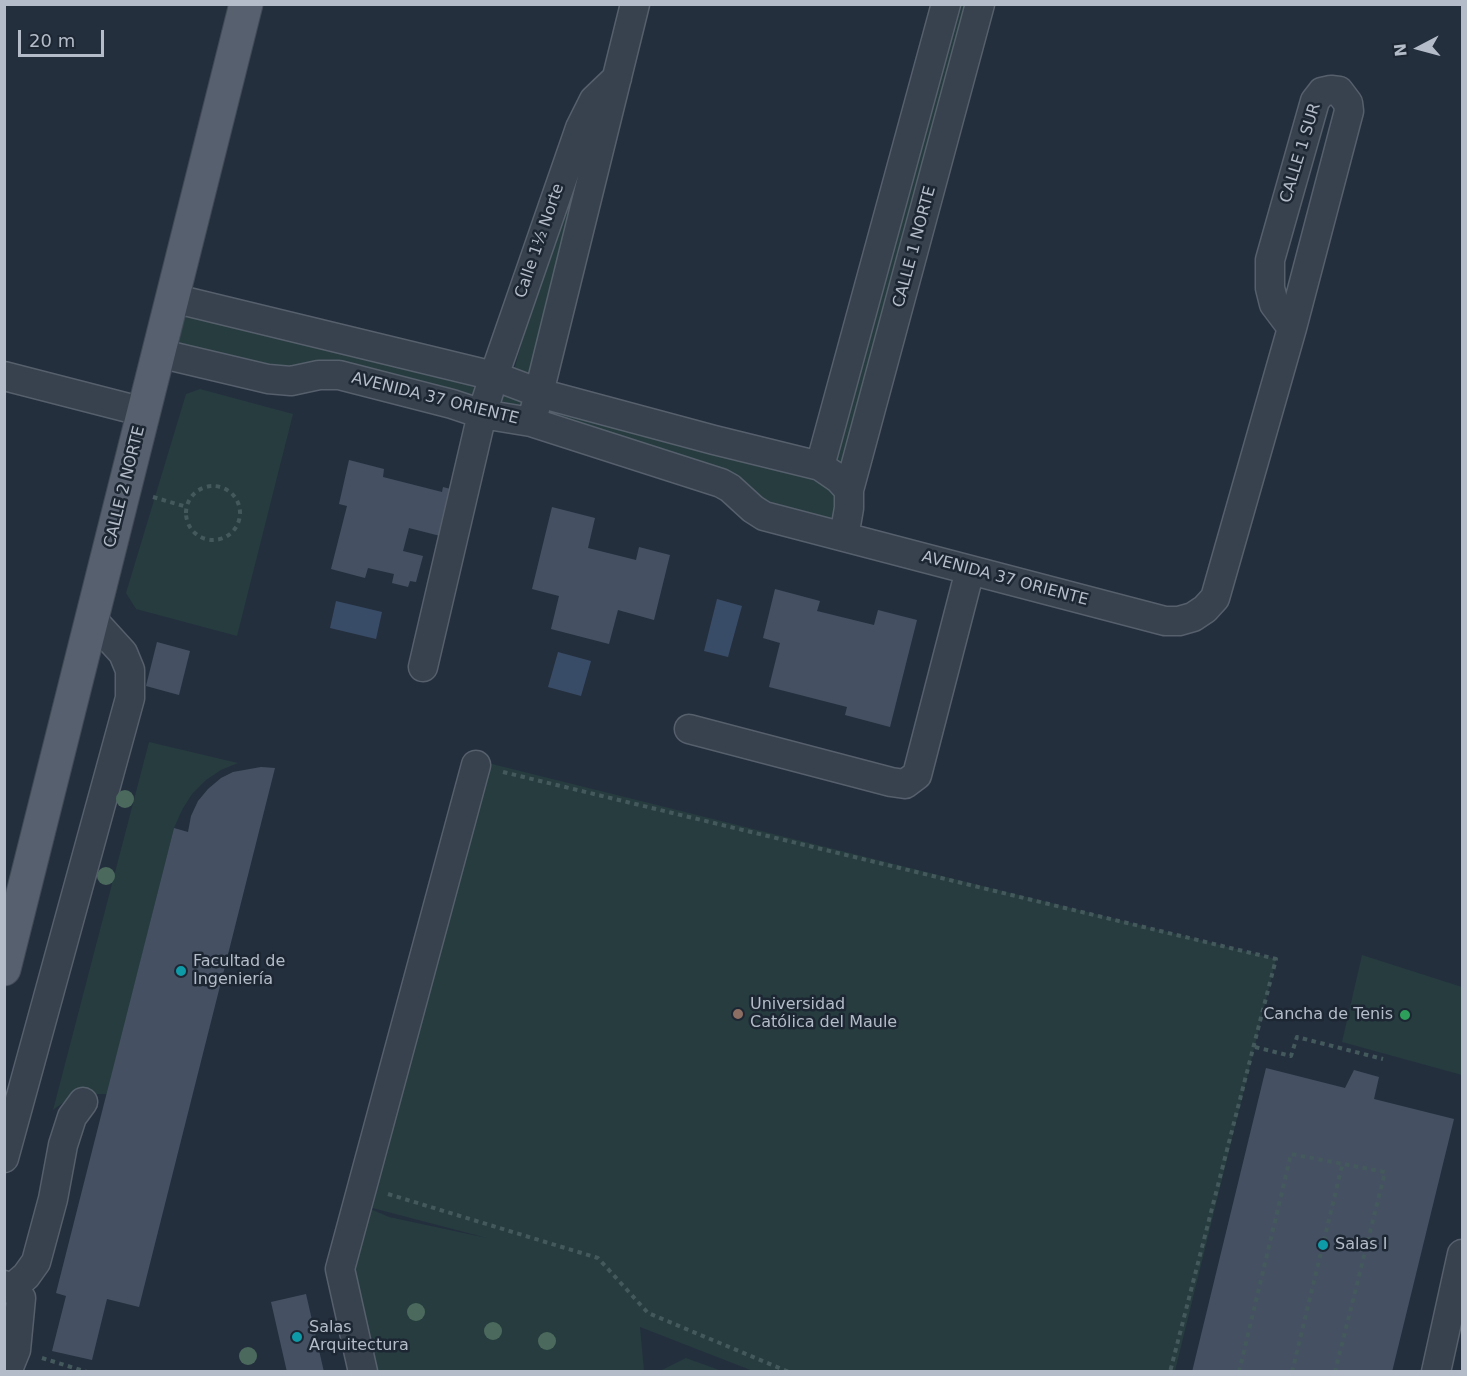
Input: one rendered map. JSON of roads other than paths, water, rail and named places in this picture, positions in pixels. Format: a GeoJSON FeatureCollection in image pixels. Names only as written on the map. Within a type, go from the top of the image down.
{"type":"FeatureCollection","features":[{"type":"Feature","properties":{"kind":"main road","name":"CALLE 2 NORTE"},"geometry":{"type":"LineString","coordinates":[[4,969],[246,4]]}},
{"type":"Feature","properties":{"kind":"street","name":"Calle 1½ Norte"},"geometry":{"type":"LineString","coordinates":[[531,422],[635,4]]}},
{"type":"Feature","properties":{"kind":"street","name":"CALLE 1 NORTE"},"geometry":{"type":"LineString","coordinates":[[820,466],[946,4]]}},
{"type":"Feature","properties":{"kind":"street","name":"CALLE 1 NORTE"},"geometry":{"type":"LineString","coordinates":[[849,490],[980,4]]}},
{"type":"Feature","properties":{"kind":"street","name":"Calle 1½ Norte"},"geometry":{"type":"LineString","coordinates":[[423,667],[482,414],[494,376],[580,129],[594,100],[616,78]]}},
{"type":"Feature","properties":{"kind":"street","name":"CALLE 1 SUR"},"geometry":{"type":"LineString","coordinates":[[1165,621],[1179,621],[1193,617],[1215,598],[1292,328],[1349,111],[1348,103],[1339,91],[1322,92],[1315,101],[1270,260],[1270,288],[1274,304],[1292,328]]}},
{"type":"Feature","properties":{"kind":"street","name":"AVENIDA 37 ORIENTE"},"geometry":{"type":"LineString","coordinates":[[172,298],[494,376],[539,393],[820,466],[839,479],[849,490]]}},
{"type":"Feature","properties":{"kind":"street","name":"AVENIDA 37 ORIENTE"},"geometry":{"type":"LineString","coordinates":[[159,353],[268,380],[291,381],[319,375],[339,375],[482,414],[531,422],[707,478],[730,488],[764,516],[1165,621]]}},
{"type":"Feature","properties":{"kind":"street"},"geometry":{"type":"LineString","coordinates":[[4,376],[144,412]]}},
{"type":"Feature","properties":{"kind":"street"},"geometry":{"type":"LineString","coordinates":[[707,478],[714,440]]}},
{"type":"Feature","properties":{"kind":"street"},"geometry":{"type":"LineString","coordinates":[[844,537],[849,508],[849,490]]}},
{"type":"Feature","properties":{"kind":"street"},"geometry":{"type":"LineString","coordinates":[[689,729],[905,784],[917,775],[970,570]]}},
{"type":"Feature","properties":{"kind":"street"},"geometry":{"type":"LineString","coordinates":[[4,1158],[130,698],[130,670],[123,653],[92,619]]}},
{"type":"Feature","properties":{"kind":"street"},"geometry":{"type":"LineString","coordinates":[[363,1371],[340,1269],[476,765]]}},
{"type":"Feature","properties":{"kind":"street"},"geometry":{"type":"LineString","coordinates":[[12,1361],[21,1298],[8,1286],[26,1276],[36,1262],[53,1199],[63,1145],[72,1117],[82,1102]]}},
{"type":"Feature","properties":{"kind":"street"},"geometry":{"type":"LineString","coordinates":[[1436,1371],[1462,1254]]}},
{"type":"Feature","properties":{"kind":"water"},"geometry":{"type":"Polygon","coordinates":[[[717,599],[742,606],[728,657],[704,651],[717,599]]]}},
{"type":"Feature","properties":{"kind":"water"},"geometry":{"type":"Polygon","coordinates":[[[336,601],[382,612],[376,639],[330,628],[336,601]]]}},
{"type":"Feature","properties":{"kind":"water"},"geometry":{"type":"Polygon","coordinates":[[[558,652],[591,661],[581,696],[548,687],[558,652]]]}},
{"type":"Feature","properties":{"kind":"place","name":"Facultad de Ingeniería"},"geometry":{"type":"Point","coordinates":[181,971]}},
{"type":"Feature","properties":{"kind":"place","name":"Universidad Católica del Maule"},"geometry":{"type":"Point","coordinates":[738,1014]}},
{"type":"Feature","properties":{"kind":"place","name":"Cancha de Tenis"},"geometry":{"type":"Point","coordinates":[1405,1015]}},
{"type":"Feature","properties":{"kind":"place","name":"Salas I"},"geometry":{"type":"Point","coordinates":[1323,1245]}},
{"type":"Feature","properties":{"kind":"place","name":"Salas Arquitectura"},"geometry":{"type":"Point","coordinates":[297,1337]}}]}
